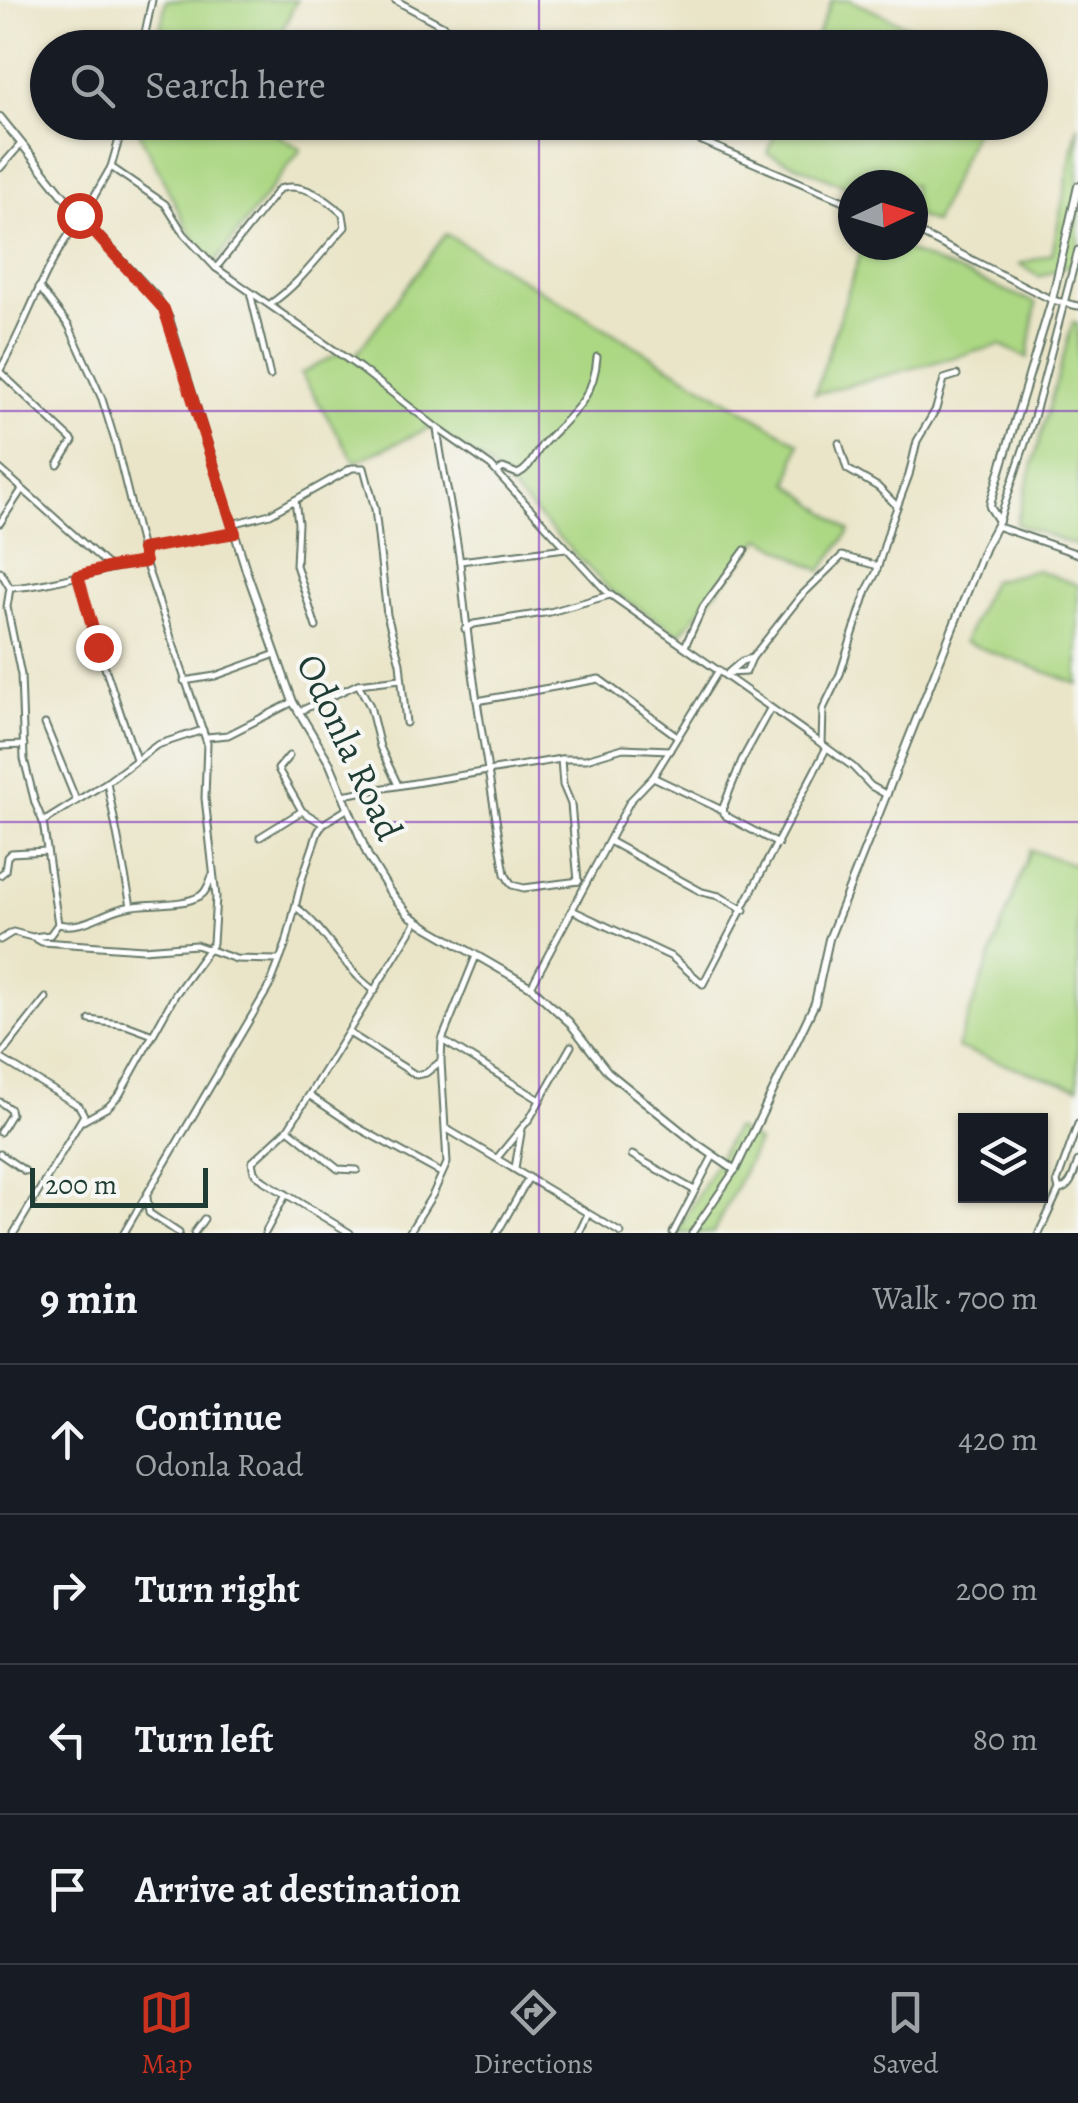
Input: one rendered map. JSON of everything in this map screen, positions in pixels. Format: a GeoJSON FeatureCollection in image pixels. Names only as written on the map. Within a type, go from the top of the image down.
{"type":"FeatureCollection","features":[{"type":"Feature","properties":{"kind":"street"},"geometry":{"type":"LineString","coordinates":[[146,30],[152,0]]}},
{"type":"Feature","properties":{"kind":"street"},"geometry":{"type":"LineString","coordinates":[[394,0],[450,30]]}},
{"type":"Feature","properties":{"kind":"street","name":"Odonla Road"},"geometry":{"type":"LineString","coordinates":[[0,117],[81,218],[164,309],[293,702],[330,764],[368,856],[390,892],[417,921],[531,986],[569,1022],[608,1072],[735,1170]]}},
{"type":"Feature","properties":{"kind":"street"},"geometry":{"type":"LineString","coordinates":[[58,465],[73,441],[0,371],[57,252],[110,167],[118,140]]}},
{"type":"Feature","properties":{"kind":"street"},"geometry":{"type":"LineString","coordinates":[[699,140],[838,200]]}},
{"type":"Feature","properties":{"kind":"street"},"geometry":{"type":"LineString","coordinates":[[0,168],[21,144]]}},
{"type":"Feature","properties":{"kind":"street"},"geometry":{"type":"LineString","coordinates":[[110,167],[165,204],[184,234],[216,268],[360,368],[498,472],[610,594],[811,736],[886,796]]}},
{"type":"Feature","properties":{"kind":"street"},"geometry":{"type":"LineString","coordinates":[[1078,186],[1052,300],[990,507],[998,524],[1078,554]]}},
{"type":"Feature","properties":{"kind":"street"},"geometry":{"type":"LineString","coordinates":[[216,268],[279,189],[301,187],[327,202],[343,214],[344,227],[294,288],[270,304]]}},
{"type":"Feature","properties":{"kind":"street"},"geometry":{"type":"LineString","coordinates":[[928,238],[1052,300],[1078,306]]}},
{"type":"Feature","properties":{"kind":"street"},"geometry":{"type":"LineString","coordinates":[[692,1233],[735,1170],[814,1003],[825,951],[998,524],[1034,417],[1078,250]]}},
{"type":"Feature","properties":{"kind":"street"},"geometry":{"type":"LineString","coordinates":[[14,1233],[83,1121],[108,1107],[120,1094],[182,984],[210,950],[216,897],[205,798],[205,734],[145,562],[102,400],[68,326],[39,287]]}},
{"type":"Feature","properties":{"kind":"street"},"geometry":{"type":"LineString","coordinates":[[250,289],[270,376]]}},
{"type":"Feature","properties":{"kind":"street"},"geometry":{"type":"LineString","coordinates":[[498,472],[503,468],[518,474],[529,466],[543,444],[586,400],[593,386],[598,356]]}},
{"type":"Feature","properties":{"kind":"street"},"geometry":{"type":"LineString","coordinates":[[572,910],[672,957],[703,984],[778,844],[824,746],[823,709],[910,475],[917,441],[936,409],[944,379],[957,375]]}},
{"type":"Feature","properties":{"kind":"street"},"geometry":{"type":"LineString","coordinates":[[437,428],[506,880],[524,888],[582,883]]}},
{"type":"Feature","properties":{"kind":"street"},"geometry":{"type":"LineString","coordinates":[[839,442],[847,469],[878,487],[897,506]]}},
{"type":"Feature","properties":{"kind":"street"},"geometry":{"type":"LineString","coordinates":[[142,549],[234,529],[270,514],[352,468],[364,468],[368,473],[387,615],[400,663],[406,723]]}},
{"type":"Feature","properties":{"kind":"street"},"geometry":{"type":"LineString","coordinates":[[0,469],[110,567]]}},
{"type":"Feature","properties":{"kind":"street"},"geometry":{"type":"LineString","coordinates":[[0,523],[21,491]]}},
{"type":"Feature","properties":{"kind":"street"},"geometry":{"type":"LineString","coordinates":[[295,500],[299,535],[296,565],[316,628]]}},
{"type":"Feature","properties":{"kind":"street"},"geometry":{"type":"LineString","coordinates":[[459,561],[566,548]]}},
{"type":"Feature","properties":{"kind":"street"},"geometry":{"type":"LineString","coordinates":[[685,646],[702,608],[745,550]]}},
{"type":"Feature","properties":{"kind":"street"},"geometry":{"type":"LineString","coordinates":[[724,673],[746,672],[752,658],[800,597],[842,556],[878,566]]}},
{"type":"Feature","properties":{"kind":"street"},"geometry":{"type":"LineString","coordinates":[[10,588],[145,562]]}},
{"type":"Feature","properties":{"kind":"street"},"geometry":{"type":"LineString","coordinates":[[0,571],[10,588],[7,607],[20,675],[24,745],[31,790],[43,822],[58,924],[50,935],[32,937]]}},
{"type":"Feature","properties":{"kind":"street"},"geometry":{"type":"LineString","coordinates":[[78,576],[136,759]]}},
{"type":"Feature","properties":{"kind":"street"},"geometry":{"type":"LineString","coordinates":[[466,629],[474,624],[550,612],[610,594]]}},
{"type":"Feature","properties":{"kind":"street"},"geometry":{"type":"LineString","coordinates":[[184,681],[205,679],[276,654]]}},
{"type":"Feature","properties":{"kind":"street"},"geometry":{"type":"LineString","coordinates":[[531,986],[572,910],[582,883],[611,842],[630,801],[653,777],[724,673],[752,658]]}},
{"type":"Feature","properties":{"kind":"street"},"geometry":{"type":"LineString","coordinates":[[298,712],[358,684],[402,679]]}},
{"type":"Feature","properties":{"kind":"street"},"geometry":{"type":"LineString","coordinates":[[476,701],[599,679],[678,736]]}},
{"type":"Feature","properties":{"kind":"street"},"geometry":{"type":"LineString","coordinates":[[358,684],[370,706],[380,747],[398,785]]}},
{"type":"Feature","properties":{"kind":"street"},"geometry":{"type":"LineString","coordinates":[[43,822],[160,743],[205,734],[228,735],[293,702]]}},
{"type":"Feature","properties":{"kind":"street"},"geometry":{"type":"LineString","coordinates":[[722,810],[742,760],[770,709]]}},
{"type":"Feature","properties":{"kind":"street"},"geometry":{"type":"LineString","coordinates":[[45,724],[76,800]]}},
{"type":"Feature","properties":{"kind":"street"},"geometry":{"type":"LineString","coordinates":[[811,736],[821,732]]}},
{"type":"Feature","properties":{"kind":"street"},"geometry":{"type":"LineString","coordinates":[[0,746],[24,745]]}},
{"type":"Feature","properties":{"kind":"street"},"geometry":{"type":"LineString","coordinates":[[342,795],[487,770],[586,759],[623,748],[670,750]]}},
{"type":"Feature","properties":{"kind":"street"},"geometry":{"type":"LineString","coordinates":[[288,756],[278,769],[302,811],[322,824]]}},
{"type":"Feature","properties":{"kind":"street"},"geometry":{"type":"LineString","coordinates":[[561,760],[563,785],[571,804],[575,871],[582,883]]}},
{"type":"Feature","properties":{"kind":"street"},"geometry":{"type":"LineString","coordinates":[[653,777],[722,810],[726,816],[778,844]]}},
{"type":"Feature","properties":{"kind":"street"},"geometry":{"type":"LineString","coordinates":[[107,782],[131,906]]}},
{"type":"Feature","properties":{"kind":"street"},"geometry":{"type":"LineString","coordinates":[[124,1233],[270,985],[322,824],[348,809]]}},
{"type":"Feature","properties":{"kind":"street"},"geometry":{"type":"LineString","coordinates":[[260,837],[302,811]]}},
{"type":"Feature","properties":{"kind":"street"},"geometry":{"type":"LineString","coordinates":[[611,842],[702,892],[719,896],[744,910]]}},
{"type":"Feature","properties":{"kind":"street"},"geometry":{"type":"LineString","coordinates":[[0,875],[12,853],[48,851]]}},
{"type":"Feature","properties":{"kind":"street"},"geometry":{"type":"LineString","coordinates":[[58,924],[79,926],[102,913],[200,896],[214,870]]}},
{"type":"Feature","properties":{"kind":"street"},"geometry":{"type":"LineString","coordinates":[[565,882],[575,871],[594,870]]}},
{"type":"Feature","properties":{"kind":"street"},"geometry":{"type":"LineString","coordinates":[[296,906],[324,931],[351,971],[374,991]]}},
{"type":"Feature","properties":{"kind":"street"},"geometry":{"type":"LineString","coordinates":[[350,1233],[264,1181],[251,1166],[254,1158],[288,1129],[417,921]]}},
{"type":"Feature","properties":{"kind":"street"},"geometry":{"type":"LineString","coordinates":[[0,940],[13,932],[42,942],[143,948],[196,945],[236,960],[278,960]]}},
{"type":"Feature","properties":{"kind":"street"},"geometry":{"type":"LineString","coordinates":[[408,1233],[433,1194],[448,1157],[440,1061],[442,1040],[476,956]]}},
{"type":"Feature","properties":{"kind":"street"},"geometry":{"type":"LineString","coordinates":[[46,998],[0,1057],[94,1114]]}},
{"type":"Feature","properties":{"kind":"street"},"geometry":{"type":"LineString","coordinates":[[90,1020],[126,1025],[152,1034]]}},
{"type":"Feature","properties":{"kind":"street"},"geometry":{"type":"LineString","coordinates":[[349,1032],[416,1074],[426,1073],[440,1061]]}},
{"type":"Feature","properties":{"kind":"street"},"geometry":{"type":"LineString","coordinates":[[442,1040],[540,1100]]}},
{"type":"Feature","properties":{"kind":"street"},"geometry":{"type":"LineString","coordinates":[[497,1158],[521,1130],[571,1046]]}},
{"type":"Feature","properties":{"kind":"street"},"geometry":{"type":"LineString","coordinates":[[310,1096],[440,1173]]}},
{"type":"Feature","properties":{"kind":"street"},"geometry":{"type":"LineString","coordinates":[[0,1102],[10,1108],[11,1114],[0,1132]]}},
{"type":"Feature","properties":{"kind":"street"},"geometry":{"type":"LineString","coordinates":[[82,1109],[83,1121]]}},
{"type":"Feature","properties":{"kind":"street"},"geometry":{"type":"LineString","coordinates":[[1059,1190],[1058,1182],[1078,1124]]}},
{"type":"Feature","properties":{"kind":"street"},"geometry":{"type":"LineString","coordinates":[[288,1129],[338,1169],[356,1170]]}},
{"type":"Feature","properties":{"kind":"street"},"geometry":{"type":"LineString","coordinates":[[447,1129],[621,1233]]}},
{"type":"Feature","properties":{"kind":"street"},"geometry":{"type":"LineString","coordinates":[[514,1168],[521,1130]]}},
{"type":"Feature","properties":{"kind":"street"},"geometry":{"type":"LineString","coordinates":[[0,1154],[25,1171]]}},
{"type":"Feature","properties":{"kind":"street"},"geometry":{"type":"LineString","coordinates":[[632,1154],[694,1190]]}},
{"type":"Feature","properties":{"kind":"street"},"geometry":{"type":"LineString","coordinates":[[673,1233],[713,1156]]}},
{"type":"Feature","properties":{"kind":"street"},"geometry":{"type":"LineString","coordinates":[[1042,1233],[1044,1219],[1059,1190],[1071,1182],[1078,1161]]}},
{"type":"Feature","properties":{"kind":"street"},"geometry":{"type":"LineString","coordinates":[[497,1233],[528,1177]]}},
{"type":"Feature","properties":{"kind":"street"},"geometry":{"type":"LineString","coordinates":[[146,1194],[150,1213],[178,1233]]}},
{"type":"Feature","properties":{"kind":"street"},"geometry":{"type":"LineString","coordinates":[[265,1233],[286,1194]]}},
{"type":"Feature","properties":{"kind":"street"},"geometry":{"type":"LineString","coordinates":[[579,1233],[588,1214]]}},
{"type":"Feature","properties":{"kind":"street"},"geometry":{"type":"LineString","coordinates":[[194,1233],[204,1218]]}},
{"type":"Feature","properties":{"kind":"green space"},"geometry":{"type":"Polygon","coordinates":[[[166,0],[297,0],[282,30],[160,30],[166,0]]]}},
{"type":"Feature","properties":{"kind":"green space"},"geometry":{"type":"Polygon","coordinates":[[[832,0],[850,0],[916,30],[819,30],[832,0]]]}},
{"type":"Feature","properties":{"kind":"green space"},"geometry":{"type":"Polygon","coordinates":[[[1078,124],[1078,262],[1039,277],[1020,264],[1052,254],[1078,124]]]}},
{"type":"Feature","properties":{"kind":"green space"},"geometry":{"type":"Polygon","coordinates":[[[143,140],[286,140],[301,149],[215,263],[190,233],[143,140]]]}},
{"type":"Feature","properties":{"kind":"green space"},"geometry":{"type":"Polygon","coordinates":[[[772,140],[971,140],[934,223],[928,220],[928,170],[838,170],[838,183],[767,153],[772,140]]]}},
{"type":"Feature","properties":{"kind":"green space"},"geometry":{"type":"Polygon","coordinates":[[[446,234],[799,443],[789,483],[850,531],[821,571],[761,538],[680,634],[610,590],[487,464],[429,428],[355,462],[301,374],[343,351],[354,357],[446,234]]]}},
{"type":"Feature","properties":{"kind":"green space"},"geometry":{"type":"Polygon","coordinates":[[[928,259],[1036,303],[1028,358],[1000,345],[815,394],[858,260],[928,259]]]}},
{"type":"Feature","properties":{"kind":"green space"},"geometry":{"type":"Polygon","coordinates":[[[1073,322],[1078,323],[1078,546],[1016,524],[1073,322]]]}},
{"type":"Feature","properties":{"kind":"green space"},"geometry":{"type":"Polygon","coordinates":[[[1037,570],[1078,585],[1078,684],[964,642],[991,581],[1037,570]]]}},
{"type":"Feature","properties":{"kind":"green space"},"geometry":{"type":"Polygon","coordinates":[[[1030,850],[1078,866],[1078,1088],[957,1048],[1030,850]]]}},
{"type":"Feature","properties":{"kind":"green space"},"geometry":{"type":"Polygon","coordinates":[[[735,1128],[758,1142],[713,1233],[677,1233],[735,1128]]]}},
{"type":"Feature","properties":{"kind":"route"},"geometry":{"type":"LineString","coordinates":[[79,215],[86,215],[85,222],[164,309],[235,533],[142,549],[145,562],[78,576],[98,647]]}}]}
